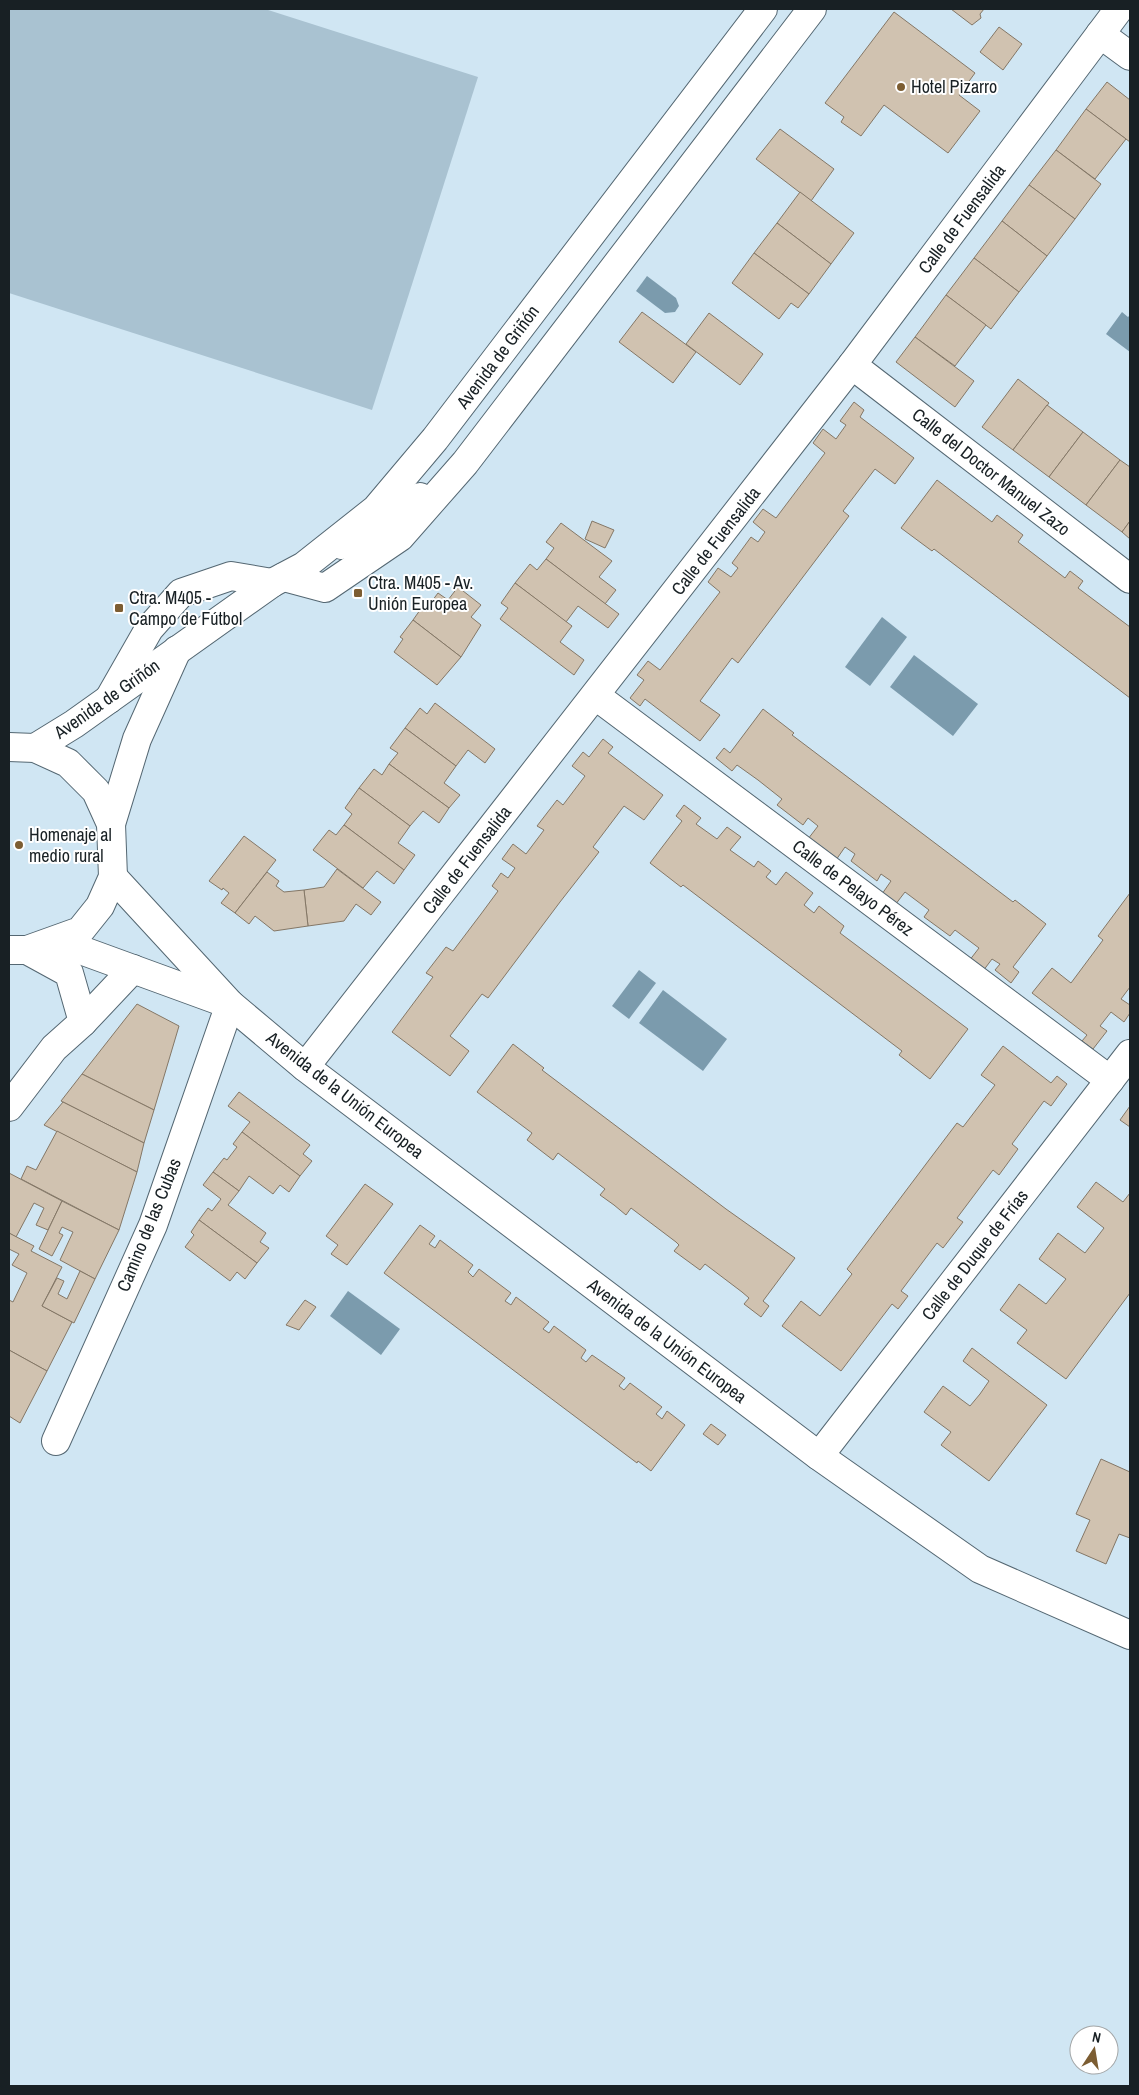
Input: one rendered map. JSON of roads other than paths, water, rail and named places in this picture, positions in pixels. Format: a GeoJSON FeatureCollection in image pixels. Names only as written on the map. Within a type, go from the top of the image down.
{"type":"FeatureCollection","features":[{"type":"Feature","properties":{"kind":"street","name":"Avenida de Griñón"},"geometry":{"type":"LineString","coordinates":[[22,748],[74,724],[178,648],[287,575],[376,509],[435,439],[763,9]]}},
{"type":"Feature","properties":{"kind":"street"},"geometry":{"type":"LineString","coordinates":[[109,699],[148,630],[181,593],[230,576],[287,575],[387,521],[465,463],[812,9]]}},
{"type":"Feature","properties":{"kind":"street","name":"Calle de Fuensalida"},"geometry":{"type":"LineString","coordinates":[[305,1067],[596,696],[852,365],[1119,9]]}},
{"type":"Feature","properties":{"kind":"street"},"geometry":{"type":"LineString","coordinates":[[1100,34],[1130,56]]}},
{"type":"Feature","properties":{"kind":"street","name":"Calle del Doctor Manuel Zazo"},"geometry":{"type":"LineString","coordinates":[[852,365],[1130,579]]}},
{"type":"Feature","properties":{"kind":"street","name":"Avenida de Griñón"},"geometry":{"type":"LineString","coordinates":[[110,824],[137,739],[178,648]]}},
{"type":"Feature","properties":{"kind":"street","name":"Calle de Pelayo Pérez"},"geometry":{"type":"LineString","coordinates":[[596,696],[1110,1080]]}},
{"type":"Feature","properties":{"kind":"street"},"geometry":{"type":"LineString","coordinates":[[18,950],[56,941],[80,931],[100,906],[113,877],[110,824],[96,791],[68,763],[22,748]]}},
{"type":"Feature","properties":{"kind":"street"},"geometry":{"type":"LineString","coordinates":[[113,877],[230,1004]]}},
{"type":"Feature","properties":{"kind":"street"},"geometry":{"type":"LineString","coordinates":[[56,941],[230,1004]]}},
{"type":"Feature","properties":{"kind":"street"},"geometry":{"type":"LineString","coordinates":[[18,950],[69,973],[83,1022]]}},
{"type":"Feature","properties":{"kind":"street"},"geometry":{"type":"LineString","coordinates":[[9,1106],[54,1048],[83,1022],[133,969]]}},
{"type":"Feature","properties":{"kind":"street","name":"Avenida de la Unión Europea"},"geometry":{"type":"LineString","coordinates":[[230,1004],[305,1067],[819,1456],[980,1569],[1130,1635]]}},
{"type":"Feature","properties":{"kind":"street","name":"Camino de las Cubas"},"geometry":{"type":"LineString","coordinates":[[56,1440],[153,1225],[230,1004]]}},
{"type":"Feature","properties":{"kind":"street","name":"Calle de Duque de Frías"},"geometry":{"type":"LineString","coordinates":[[819,1456],[1130,1054]]}},
{"type":"Feature","properties":{"kind":"place","name":"Hotel Pizarro"},"geometry":{"type":"Point","coordinates":[901,87]}},
{"type":"Feature","properties":{"kind":"place","name":"Ctra. M405 - Av. Unión Europea"},"geometry":{"type":"Point","coordinates":[358,593]}},
{"type":"Feature","properties":{"kind":"place","name":"Ctra. M405 - Campo de Fútbol"},"geometry":{"type":"Point","coordinates":[119,608]}},
{"type":"Feature","properties":{"kind":"place","name":"Homenaje al medio rural"},"geometry":{"type":"Point","coordinates":[19,845]}}]}
